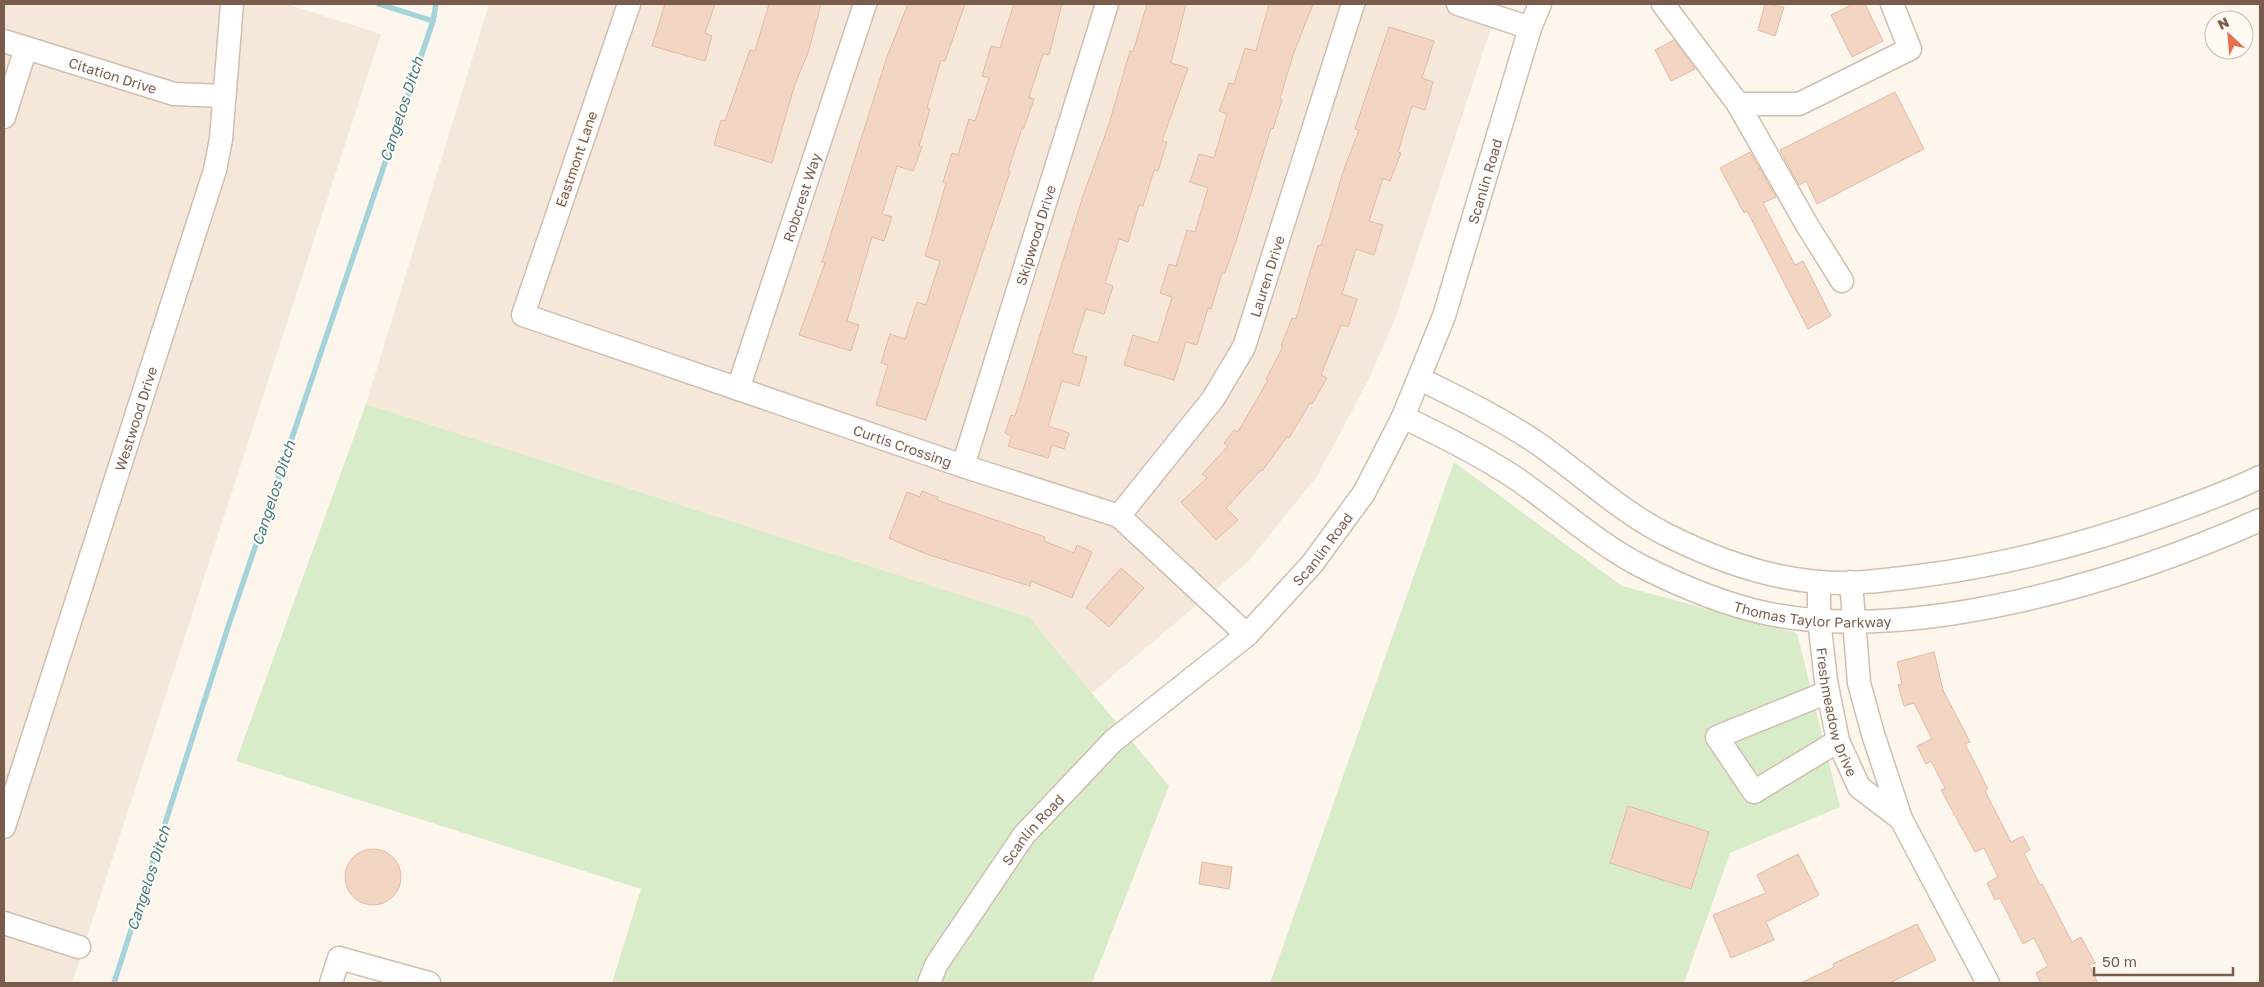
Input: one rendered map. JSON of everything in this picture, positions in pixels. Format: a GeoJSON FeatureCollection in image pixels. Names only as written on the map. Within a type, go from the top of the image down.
{"type":"FeatureCollection","features":[{"type":"Feature","properties":{"kind":"street","name":"Westwood Drive"},"geometry":{"type":"LineString","coordinates":[[4,827],[215,170],[221,139],[232,4]]}},
{"type":"Feature","properties":{"kind":"street","name":"Eastmont Lane"},"geometry":{"type":"LineString","coordinates":[[523,314],[629,4]]}},
{"type":"Feature","properties":{"kind":"street","name":"Robcrest Way"},"geometry":{"type":"LineString","coordinates":[[738,389],[865,4]]}},
{"type":"Feature","properties":{"kind":"street","name":"Skipwood Drive"},"geometry":{"type":"LineString","coordinates":[[963,466],[1107,4]]}},
{"type":"Feature","properties":{"kind":"street","name":"Lauren Drive"},"geometry":{"type":"LineString","coordinates":[[1119,516],[1214,399],[1244,347],[1353,4]]}},
{"type":"Feature","properties":{"kind":"street"},"geometry":{"type":"LineString","coordinates":[[1458,4],[1530,28]]}},
{"type":"Feature","properties":{"kind":"street","name":"Scanlin Road"},"geometry":{"type":"LineString","coordinates":[[929,983],[936,965],[1024,835],[1113,740],[1247,635],[1312,564],[1364,493],[1403,417],[1444,316],[1530,28],[1540,4]]}},
{"type":"Feature","properties":{"kind":"street"},"geometry":{"type":"LineString","coordinates":[[1663,4],[1738,104],[1807,225],[1842,280]]}},
{"type":"Feature","properties":{"kind":"street"},"geometry":{"type":"LineString","coordinates":[[1738,104],[1799,104],[1910,49],[1892,4]]}},
{"type":"Feature","properties":{"kind":"street","name":"Citation Drive"},"geometry":{"type":"LineString","coordinates":[[4,41],[174,94],[224,96]]}},
{"type":"Feature","properties":{"kind":"street"},"geometry":{"type":"LineString","coordinates":[[4,117],[26,48]]}},
{"type":"Feature","properties":{"kind":"street","name":"Curtis Crossing"},"geometry":{"type":"LineString","coordinates":[[523,314],[963,466],[1119,516],[1247,635]]}},
{"type":"Feature","properties":{"kind":"street","name":"Thomas Taylor Parkway"},"geometry":{"type":"LineString","coordinates":[[1420,379],[1490,414],[1539,445],[1628,512],[1666,534],[1718,558],[1773,574],[1819,582],[1889,580],[2002,563],[2075,545],[2206,500],[2260,477]]}},
{"type":"Feature","properties":{"kind":"street","name":"Thomas Taylor Parkway"},"geometry":{"type":"LineString","coordinates":[[1403,417],[1462,445],[1501,469],[1608,546],[1640,566],[1691,590],[1764,613],[1853,622],[1952,613],[2037,596],[2084,584],[2168,558],[2260,520]]}},
{"type":"Feature","properties":{"kind":"street","name":"Freshmeadow Drive"},"geometry":{"type":"LineString","coordinates":[[1819,582],[1819,619],[1828,692],[1838,741],[1859,787],[1901,819]]}},
{"type":"Feature","properties":{"kind":"street","name":"Freshmeadow Drive"},"geometry":{"type":"LineString","coordinates":[[1851,582],[1858,683],[1901,819],[1988,983]]}},
{"type":"Feature","properties":{"kind":"street"},"geometry":{"type":"LineString","coordinates":[[1828,692],[1717,737],[1754,792],[1838,741]]}},
{"type":"Feature","properties":{"kind":"street"},"geometry":{"type":"LineString","coordinates":[[4,923],[79,947]]}},
{"type":"Feature","properties":{"kind":"street"},"geometry":{"type":"LineString","coordinates":[[330,983],[338,958],[429,983]]}},
{"type":"Feature","properties":{"kind":"shaded area"},"geometry":{"type":"Polygon","coordinates":[[[4,4],[286,4],[381,34],[72,983],[4,983],[4,4]]]}},
{"type":"Feature","properties":{"kind":"shaded area"},"geometry":{"type":"Polygon","coordinates":[[[489,4],[1499,4],[1395,319],[1368,381],[1317,476],[1248,562],[1092,693],[1029,617],[366,404],[489,4]]]}},
{"type":"Feature","properties":{"kind":"green space"},"geometry":{"type":"Polygon","coordinates":[[[366,404],[1029,617],[1169,786],[1092,983],[612,983],[641,889],[236,761],[366,404]]]}},
{"type":"Feature","properties":{"kind":"green space"},"geometry":{"type":"Polygon","coordinates":[[[1454,462],[1622,586],[1797,633],[1840,807],[1730,853],[1684,983],[1270,983],[1454,462]]]}},
{"type":"Feature","properties":{"kind":"building"},"geometry":{"type":"Polygon","coordinates":[[[665,4],[715,4],[705,33],[712,36],[705,61],[652,46],[665,4]]]}},
{"type":"Feature","properties":{"kind":"building"},"geometry":{"type":"Polygon","coordinates":[[[769,4],[821,4],[808,53],[795,84],[772,163],[714,145],[721,120],[725,121],[750,50],[755,51],[769,4]]]}},
{"type":"Feature","properties":{"kind":"building"},"geometry":{"type":"Polygon","coordinates":[[[908,4],[965,4],[945,61],[941,60],[927,108],[930,109],[919,146],[922,147],[913,171],[897,166],[882,214],[892,217],[884,241],[872,237],[847,321],[859,325],[851,351],[799,335],[825,263],[822,262],[887,57],[908,4]]]}},
{"type":"Feature","properties":{"kind":"building"},"geometry":{"type":"Polygon","coordinates":[[[1014,4],[1062,4],[1049,55],[1043,54],[1029,97],[1034,99],[1024,128],[1022,128],[1008,171],[1010,172],[926,420],[876,405],[888,365],[881,363],[890,334],[905,339],[917,302],[926,305],[940,261],[925,256],[946,183],[943,182],[952,153],[958,155],[969,119],[975,121],[989,78],[982,76],[991,46],[1000,48],[1014,4]]]}},
{"type":"Feature","properties":{"kind":"building"},"geometry":{"type":"Polygon","coordinates":[[[1147,4],[1186,4],[1171,63],[1188,68],[1162,141],[1167,142],[1158,171],[1154,170],[1143,206],[1139,205],[1128,242],[1119,239],[1105,283],[1113,286],[1104,314],[1086,309],[1072,353],[1087,357],[1079,386],[1062,381],[1048,426],[1069,433],[1064,449],[1052,445],[1048,458],[1008,446],[1012,436],[1005,433],[1011,415],[1015,416],[1083,196],[1109,124],[1130,51],[1133,52],[1147,4]]]}},
{"type":"Feature","properties":{"kind":"building"},"geometry":{"type":"Polygon","coordinates":[[[1269,4],[1313,4],[1293,55],[1280,99],[1282,100],[1273,129],[1271,128],[1237,238],[1225,273],[1222,273],[1211,309],[1208,308],[1197,345],[1186,342],[1174,380],[1124,365],[1133,335],[1158,343],[1172,297],[1160,293],[1169,264],[1176,266],[1187,230],[1195,232],[1208,188],[1190,182],[1199,154],[1214,158],[1227,114],[1219,111],[1229,83],[1234,84],[1245,48],[1256,51],[1269,4]]]}},
{"type":"Feature","properties":{"kind":"building"},"geometry":{"type":"Polygon","coordinates":[[[1765,4],[1784,7],[1775,36],[1758,30],[1765,4]]]}},
{"type":"Feature","properties":{"kind":"building"},"geometry":{"type":"Polygon","coordinates":[[[1853,4],[1865,4],[1883,41],[1852,57],[1831,15],[1853,4]]]}},
{"type":"Feature","properties":{"kind":"building"},"geometry":{"type":"Polygon","coordinates":[[[1389,27],[1434,41],[1422,78],[1433,82],[1425,110],[1412,106],[1398,152],[1401,153],[1390,181],[1383,178],[1369,221],[1383,225],[1374,255],[1356,249],[1342,294],[1357,299],[1348,327],[1341,325],[1321,375],[1327,378],[1289,438],[1287,437],[1262,471],[1226,508],[1238,520],[1216,540],[1181,502],[1207,478],[1202,474],[1228,446],[1224,443],[1234,430],[1238,432],[1268,380],[1266,379],[1283,347],[1281,346],[1292,318],[1296,319],[1318,245],[1321,246],[1343,172],[1359,130],[1355,129],[1389,27]]]}},
{"type":"Feature","properties":{"kind":"building"},"geometry":{"type":"Polygon","coordinates":[[[1674,40],[1695,69],[1671,81],[1655,50],[1674,40]]]}},
{"type":"Feature","properties":{"kind":"building"},"geometry":{"type":"Polygon","coordinates":[[[1895,92],[1924,149],[1817,204],[1806,181],[1799,185],[1780,150],[1895,92]]]}},
{"type":"Feature","properties":{"kind":"building"},"geometry":{"type":"Polygon","coordinates":[[[1750,152],[1776,197],[1763,203],[1795,265],[1803,261],[1831,316],[1808,329],[1747,211],[1744,213],[1720,168],[1750,152]]]}},
{"type":"Feature","properties":{"kind":"building"},"geometry":{"type":"Polygon","coordinates":[[[922,491],[938,497],[937,500],[1045,537],[1044,541],[1074,553],[1077,545],[1092,552],[1072,598],[1031,581],[1030,586],[926,554],[889,538],[907,492],[920,497],[922,491]]]}},
{"type":"Feature","properties":{"kind":"building"},"geometry":{"type":"Polygon","coordinates":[[[1121,568],[1144,588],[1109,627],[1086,607],[1121,568]]]}},
{"type":"Feature","properties":{"kind":"building"},"geometry":{"type":"Polygon","coordinates":[[[1934,652],[1943,690],[1970,742],[1965,744],[1988,789],[1985,791],[2011,842],[2023,836],[2030,850],[2024,853],[2040,885],[2042,884],[2072,942],[2081,937],[2095,963],[2089,965],[2098,983],[2041,983],[2036,973],[2048,966],[2034,938],[2023,944],[2000,898],[1995,900],[1987,883],[1998,877],[1984,848],[1975,852],[1941,790],[1945,788],[1931,761],[1926,764],[1917,746],[1932,739],[1914,703],[1904,706],[1898,685],[1902,684],[1897,662],[1934,652]]]}},
{"type":"Feature","properties":{"kind":"building"},"geometry":{"type":"Polygon","coordinates":[[[1628,806],[1709,832],[1691,889],[1610,863],[1628,806]]]}},
{"type":"Feature","properties":{"kind":"building"},"geometry":{"type":"Polygon","coordinates":[[[373,849],[384,851],[393,857],[399,866],[401,877],[399,888],[393,897],[384,903],[373,905],[362,903],[353,897],[347,888],[345,877],[347,866],[353,857],[362,851],[373,849]]]}},
{"type":"Feature","properties":{"kind":"building"},"geometry":{"type":"Polygon","coordinates":[[[1798,854],[1819,895],[1766,922],[1774,940],[1731,958],[1713,915],[1766,893],[1757,875],[1798,854]]]}},
{"type":"Feature","properties":{"kind":"building"},"geometry":{"type":"Polygon","coordinates":[[[1202,862],[1232,867],[1229,889],[1199,884],[1202,862]]]}},
{"type":"Feature","properties":{"kind":"building"},"geometry":{"type":"Polygon","coordinates":[[[1917,924],[1936,960],[1890,983],[1801,983],[1834,967],[1833,964],[1917,924]]]}},
{"type":"Feature","properties":{"kind":"waterway"},"geometry":{"type":"LineString","coordinates":[[379,4],[433,21]]}},
{"type":"Feature","properties":{"kind":"waterway","name":"Cangelos Ditch"},"geometry":{"type":"LineString","coordinates":[[114,983],[228,627],[433,21],[436,4]]}}]}
